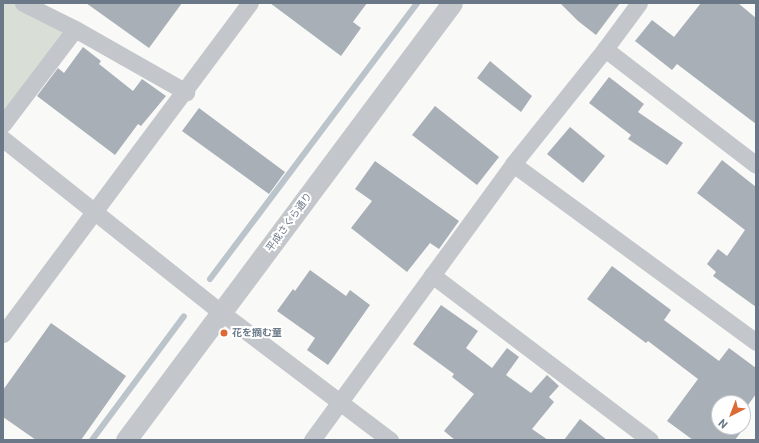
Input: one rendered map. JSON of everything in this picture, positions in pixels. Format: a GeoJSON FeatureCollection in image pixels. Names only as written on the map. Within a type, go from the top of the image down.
{"type":"FeatureCollection","features":[{"type":"Feature","properties":{"kind":"street"},"geometry":{"type":"LineString","coordinates":[[23,3],[75,29],[186,92]]}},
{"type":"Feature","properties":{"kind":"street"},"geometry":{"type":"LineString","coordinates":[[3,334],[186,92],[250,3]]}},
{"type":"Feature","properties":{"kind":"street","name":"平成さくら通り"},"geometry":{"type":"LineString","coordinates":[[126,440],[452,3]]}},
{"type":"Feature","properties":{"kind":"street"},"geometry":{"type":"LineString","coordinates":[[312,440],[513,164],[605,49],[639,3]]}},
{"type":"Feature","properties":{"kind":"street"},"geometry":{"type":"LineString","coordinates":[[3,124],[75,29]]}},
{"type":"Feature","properties":{"kind":"street"},"geometry":{"type":"LineString","coordinates":[[605,49],[756,165]]}},
{"type":"Feature","properties":{"kind":"street"},"geometry":{"type":"LineString","coordinates":[[3,139],[222,313],[390,440]]}},
{"type":"Feature","properties":{"kind":"street"},"geometry":{"type":"LineString","coordinates":[[513,164],[756,342]]}},
{"type":"Feature","properties":{"kind":"street"},"geometry":{"type":"LineString","coordinates":[[432,275],[650,440]]}},
{"type":"Feature","properties":{"kind":"shaded area"},"geometry":{"type":"Polygon","coordinates":[[[3,3],[23,3],[75,29],[3,124],[3,3]]]}},
{"type":"Feature","properties":{"kind":"building"},"geometry":{"type":"Polygon","coordinates":[[[86,3],[182,3],[149,48],[86,3]]]}},
{"type":"Feature","properties":{"kind":"building"},"geometry":{"type":"Polygon","coordinates":[[[270,3],[367,3],[353,22],[361,28],[341,56],[270,3]]]}},
{"type":"Feature","properties":{"kind":"building"},"geometry":{"type":"Polygon","coordinates":[[[560,3],[620,3],[596,35],[578,21],[560,3]]]}},
{"type":"Feature","properties":{"kind":"building"},"geometry":{"type":"Polygon","coordinates":[[[701,3],[738,3],[756,18],[756,124],[677,64],[672,70],[635,41],[652,20],[674,37],[701,3]]]}},
{"type":"Feature","properties":{"kind":"building"},"geometry":{"type":"Polygon","coordinates":[[[83,47],[101,61],[99,64],[133,91],[142,79],[166,96],[141,126],[138,124],[115,155],[37,96],[58,68],[64,73],[83,47]]]}},
{"type":"Feature","properties":{"kind":"building"},"geometry":{"type":"Polygon","coordinates":[[[490,61],[532,96],[521,112],[477,78],[490,61]]]}},
{"type":"Feature","properties":{"kind":"building"},"geometry":{"type":"Polygon","coordinates":[[[609,77],[644,104],[638,112],[683,143],[667,165],[628,139],[631,135],[589,103],[609,77]]]}},
{"type":"Feature","properties":{"kind":"building"},"geometry":{"type":"Polygon","coordinates":[[[435,106],[499,157],[477,185],[412,135],[435,106]]]}},
{"type":"Feature","properties":{"kind":"building"},"geometry":{"type":"Polygon","coordinates":[[[199,108],[285,172],[269,194],[182,131],[199,108]]]}},
{"type":"Feature","properties":{"kind":"building"},"geometry":{"type":"Polygon","coordinates":[[[570,127],[605,156],[583,183],[547,154],[570,127]]]}},
{"type":"Feature","properties":{"kind":"building"},"geometry":{"type":"Polygon","coordinates":[[[722,160],[756,187],[756,307],[713,276],[716,272],[707,264],[718,249],[727,256],[745,230],[697,193],[722,160]]]}},
{"type":"Feature","properties":{"kind":"building"},"geometry":{"type":"Polygon","coordinates":[[[375,161],[459,221],[439,249],[430,243],[407,272],[351,228],[372,201],[355,189],[375,161]]]}},
{"type":"Feature","properties":{"kind":"building"},"geometry":{"type":"Polygon","coordinates":[[[612,266],[671,310],[664,320],[719,361],[729,348],[756,368],[756,394],[751,401],[751,395],[711,395],[711,435],[739,435],[735,440],[693,440],[667,421],[698,379],[648,341],[646,343],[587,299],[612,266]]]}},
{"type":"Feature","properties":{"kind":"building"},"geometry":{"type":"Polygon","coordinates":[[[310,270],[346,296],[350,290],[370,305],[328,365],[307,350],[315,338],[277,311],[293,289],[295,291],[310,270]]]}},
{"type":"Feature","properties":{"kind":"building"},"geometry":{"type":"Polygon","coordinates":[[[441,305],[478,331],[466,348],[492,368],[507,348],[519,357],[506,375],[531,393],[547,375],[559,386],[549,397],[554,402],[532,429],[548,440],[455,440],[444,431],[474,394],[452,377],[454,374],[413,344],[441,305]]]}},
{"type":"Feature","properties":{"kind":"building"},"geometry":{"type":"Polygon","coordinates":[[[51,323],[126,376],[81,440],[36,440],[3,417],[3,390],[51,323]]]}},
{"type":"Feature","properties":{"kind":"building"},"geometry":{"type":"Polygon","coordinates":[[[580,419],[607,440],[564,440],[580,419]]]}},
{"type":"Feature","properties":{"kind":"waterway"},"geometry":{"type":"LineString","coordinates":[[210,279],[417,3]]}},
{"type":"Feature","properties":{"kind":"waterway"},"geometry":{"type":"LineString","coordinates":[[92,440],[184,316]]}},
{"type":"Feature","properties":{"kind":"place","name":"花を摘む童"},"geometry":{"type":"Point","coordinates":[224,333]}}]}
